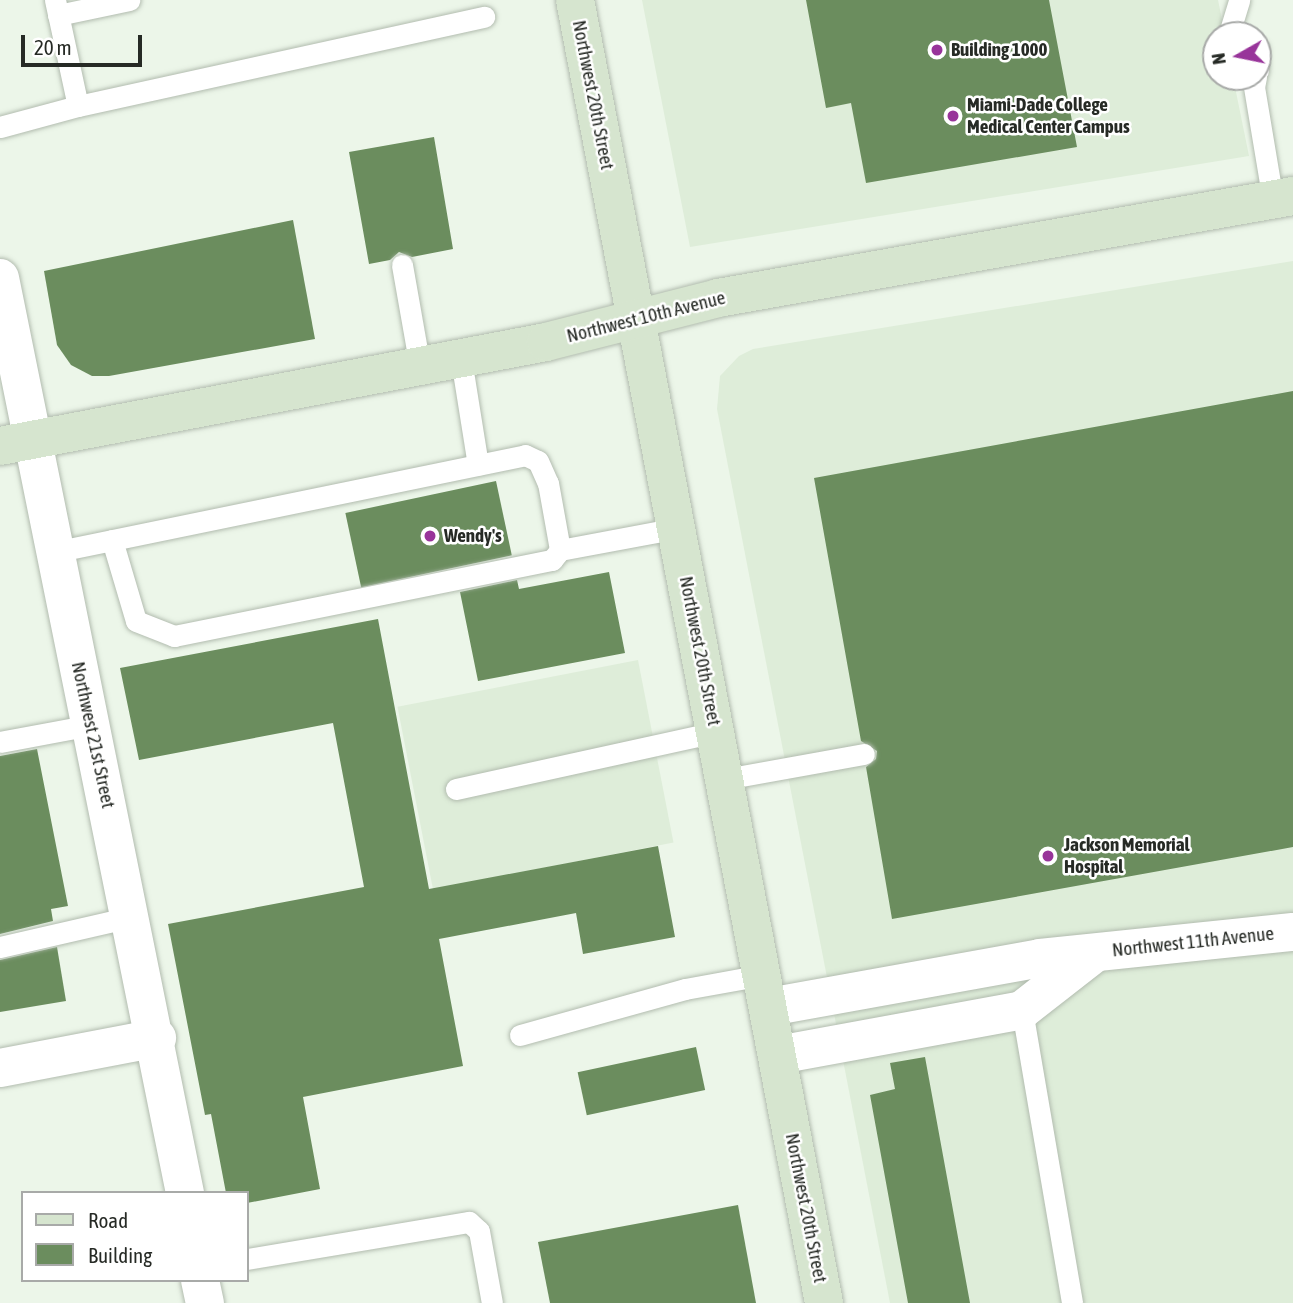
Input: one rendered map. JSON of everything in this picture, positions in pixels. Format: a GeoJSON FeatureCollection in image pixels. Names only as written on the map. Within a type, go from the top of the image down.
{"type":"FeatureCollection","features":[{"type":"Feature","properties":{"kind":"main road","name":"Northwest 20th Street"},"geometry":{"type":"LineString","coordinates":[[575,0],[824,1303]]}},
{"type":"Feature","properties":{"kind":"main road","name":"Northwest 10th Avenue"},"geometry":{"type":"LineString","coordinates":[[16,444],[461,359],[730,296],[1283,198]]}},
{"type":"Feature","properties":{"kind":"street","name":"Northwest 21st Street"},"geometry":{"type":"LineString","coordinates":[[0,278],[16,444],[54,552],[157,1038],[185,1191]]}},
{"type":"Feature","properties":{"kind":"street","name":"Northwest 11th Avenue"},"geometry":{"type":"LineString","coordinates":[[766,991],[1040,958],[1293,932]]}},
{"type":"Feature","properties":{"kind":"street"},"geometry":{"type":"LineString","coordinates":[[778,1055],[1022,1010],[1094,954]]}},
{"type":"Feature","properties":{"kind":"street"},"geometry":{"type":"LineString","coordinates":[[0,1068],[157,1038]]}},
{"type":"Feature","properties":{"kind":"street"},"geometry":{"type":"LineString","coordinates":[[201,1282],[205,1303]]}},
{"type":"Feature","properties":{"kind":"lane"},"geometry":{"type":"LineString","coordinates":[[78,106],[57,7],[129,0]]}},
{"type":"Feature","properties":{"kind":"lane"},"geometry":{"type":"LineString","coordinates":[[1236,21],[1238,0]]}},
{"type":"Feature","properties":{"kind":"lane"},"geometry":{"type":"LineString","coordinates":[[0,127],[78,106],[484,17]]}},
{"type":"Feature","properties":{"kind":"lane"},"geometry":{"type":"LineString","coordinates":[[1257,91],[1283,198]]}},
{"type":"Feature","properties":{"kind":"lane"},"geometry":{"type":"LineString","coordinates":[[402,265],[420,366]]}},
{"type":"Feature","properties":{"kind":"lane"},"geometry":{"type":"LineString","coordinates":[[461,359],[478,465]]}},
{"type":"Feature","properties":{"kind":"lane"},"geometry":{"type":"LineString","coordinates":[[54,552],[525,456],[538,461],[548,483],[560,550]]}},
{"type":"Feature","properties":{"kind":"lane"},"geometry":{"type":"LineString","coordinates":[[112,540],[136,621],[174,636],[552,560],[560,550],[677,528]]}},
{"type":"Feature","properties":{"kind":"lane"},"geometry":{"type":"LineString","coordinates":[[0,742],[91,725]]}},
{"type":"Feature","properties":{"kind":"lane"},"geometry":{"type":"LineString","coordinates":[[456,789],[716,732]]}},
{"type":"Feature","properties":{"kind":"lane"},"geometry":{"type":"LineString","coordinates":[[725,779],[864,754]]}},
{"type":"Feature","properties":{"kind":"lane"},"geometry":{"type":"LineString","coordinates":[[0,947],[131,917]]}},
{"type":"Feature","properties":{"kind":"lane"},"geometry":{"type":"LineString","coordinates":[[520,1035],[685,989],[766,991]]}},
{"type":"Feature","properties":{"kind":"lane"},"geometry":{"type":"LineString","coordinates":[[1022,1010],[1072,1303]]}},
{"type":"Feature","properties":{"kind":"lane"},"geometry":{"type":"LineString","coordinates":[[248,1259],[469,1222],[479,1231],[492,1303]]}},
{"type":"Feature","properties":{"kind":"shaded area","name":"Miami-Dade College Medical Center Campus"},"geometry":{"type":"Polygon","coordinates":[[[642,0],[1218,0],[1222,21],[1202,21],[1202,91],[1236,91],[1249,156],[690,247],[642,0]]]}},
{"type":"Feature","properties":{"kind":"shaded area","name":"Jackson Memorial Hospital"},"geometry":{"type":"Polygon","coordinates":[[[1293,261],[1293,1303],[890,1303],[717,409],[720,376],[739,356],[753,349],[1293,261]]]}},
{"type":"Feature","properties":{"kind":"shaded area"},"geometry":{"type":"Polygon","coordinates":[[[638,660],[673,843],[433,889],[398,707],[638,660]]]}},
{"type":"Feature","properties":{"kind":"building","name":"Building 1000"},"geometry":{"type":"Polygon","coordinates":[[[806,0],[1049,0],[1077,147],[866,183],[851,103],[826,108],[806,0]]]}},
{"type":"Feature","properties":{"kind":"building"},"geometry":{"type":"Polygon","coordinates":[[[434,137],[453,249],[412,257],[399,252],[390,260],[369,264],[349,152],[434,137]]]}},
{"type":"Feature","properties":{"kind":"building"},"geometry":{"type":"Polygon","coordinates":[[[293,220],[315,339],[109,376],[92,376],[71,365],[57,345],[44,271],[293,220]]]}},
{"type":"Feature","properties":{"kind":"building"},"geometry":{"type":"Polygon","coordinates":[[[1293,391],[1293,847],[892,919],[866,767],[876,759],[877,751],[861,741],[814,478],[1293,391]]]}},
{"type":"Feature","properties":{"kind":"building"},"geometry":{"type":"Polygon","coordinates":[[[496,481],[512,555],[361,587],[345,513],[496,481]]]}},
{"type":"Feature","properties":{"kind":"building"},"geometry":{"type":"Polygon","coordinates":[[[609,572],[625,653],[478,681],[460,592],[517,580],[519,589],[609,572]]]}},
{"type":"Feature","properties":{"kind":"building"},"geometry":{"type":"Polygon","coordinates":[[[378,619],[429,889],[658,846],[675,937],[583,954],[576,913],[439,939],[463,1066],[303,1097],[320,1189],[248,1203],[248,1191],[226,1191],[211,1114],[205,1115],[168,924],[364,887],[333,723],[139,760],[120,668],[378,619]]]}},
{"type":"Feature","properties":{"kind":"building"},"geometry":{"type":"Polygon","coordinates":[[[37,749],[68,906],[51,909],[53,921],[0,934],[0,756],[37,749]]]}},
{"type":"Feature","properties":{"kind":"building"},"geometry":{"type":"Polygon","coordinates":[[[57,947],[66,1001],[0,1012],[0,960],[57,947]]]}},
{"type":"Feature","properties":{"kind":"building"},"geometry":{"type":"Polygon","coordinates":[[[696,1047],[705,1090],[587,1115],[578,1072],[696,1047]]]}},
{"type":"Feature","properties":{"kind":"building"},"geometry":{"type":"Polygon","coordinates":[[[925,1057],[970,1303],[908,1303],[870,1095],[895,1089],[890,1063],[925,1057]]]}},
{"type":"Feature","properties":{"kind":"building"},"geometry":{"type":"Polygon","coordinates":[[[738,1205],[756,1303],[550,1303],[538,1242],[738,1205]]]}},
{"type":"Feature","properties":{"kind":"place","name":"Building 1000"},"geometry":{"type":"Point","coordinates":[937,50]}},
{"type":"Feature","properties":{"kind":"place","name":"Miami-Dade College Medical Center Campus"},"geometry":{"type":"Point","coordinates":[953,116]}},
{"type":"Feature","properties":{"kind":"place","name":"Wendy's"},"geometry":{"type":"Point","coordinates":[430,536]}},
{"type":"Feature","properties":{"kind":"place","name":"Jackson Memorial Hospital"},"geometry":{"type":"Point","coordinates":[1048,856]}}]}
